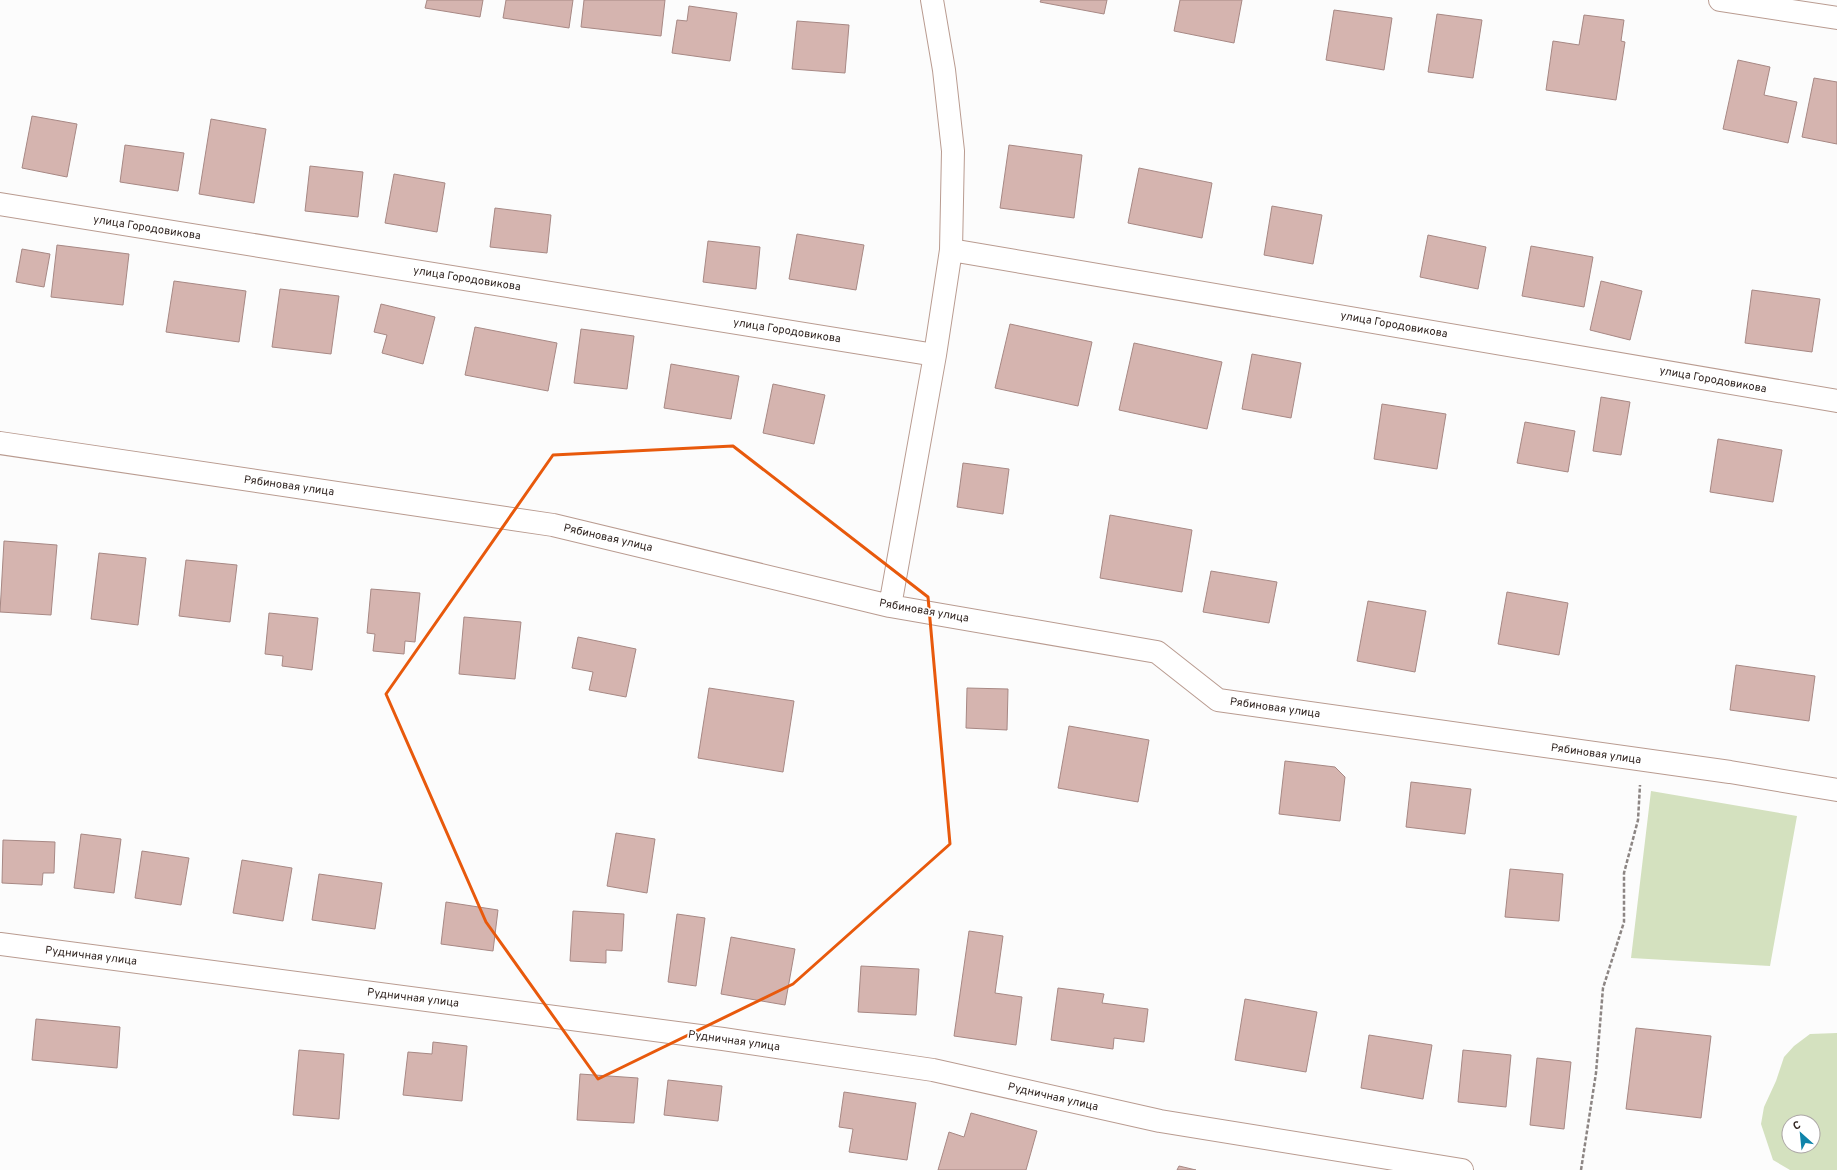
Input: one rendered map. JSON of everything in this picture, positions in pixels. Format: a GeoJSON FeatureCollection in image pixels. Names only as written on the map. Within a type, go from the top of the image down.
{"type":"FeatureCollection","features":[{"type":"Feature","properties":{"kind":"street"},"geometry":{"type":"LineString","coordinates":[[890,606],[935,355],[951,250],[953,151],[944,70],[932,0]]}},
{"type":"Feature","properties":{"kind":"street"},"geometry":{"type":"LineString","coordinates":[[1720,0],[1837,18]]}},
{"type":"Feature","properties":{"kind":"street","name":"улица Городовикова"},"geometry":{"type":"LineString","coordinates":[[0,204],[935,355]]}},
{"type":"Feature","properties":{"kind":"street","name":"улица Городовикова"},"geometry":{"type":"LineString","coordinates":[[951,250],[1837,401]]}},
{"type":"Feature","properties":{"kind":"street","name":"Рябиновая улица"},"geometry":{"type":"LineString","coordinates":[[0,443],[553,525],[890,606],[1158,652],[1218,700],[1641,760],[1837,790]]}},
{"type":"Feature","properties":{"kind":"street","name":"Рудничная улица"},"geometry":{"type":"LineString","coordinates":[[0,944],[716,1038],[933,1070],[1160,1121],[1462,1170]]}},
{"type":"Feature","properties":{"kind":"path"},"geometry":{"type":"LineString","coordinates":[[1581,1170],[1596,1073],[1603,988],[1624,922],[1624,873],[1638,820],[1641,760]]}},
{"type":"Feature","properties":{"kind":"highlighted area"},"geometry":{"type":"Polygon","coordinates":[[[733,446],[928,597],[950,844],[793,984],[598,1079],[486,922],[386,694],[553,455],[733,446]]]}},
{"type":"Feature","properties":{"kind":"green space"},"geometry":{"type":"Polygon","coordinates":[[[1651,791],[1797,816],[1770,966],[1631,958],[1651,791]]]}},
{"type":"Feature","properties":{"kind":"green space"},"geometry":{"type":"Polygon","coordinates":[[[1837,1033],[1837,1170],[1790,1170],[1773,1160],[1761,1124],[1764,1107],[1776,1081],[1784,1057],[1794,1046],[1810,1034],[1837,1033]]]}},
{"type":"Feature","properties":{"kind":"building"},"geometry":{"type":"Polygon","coordinates":[[[427,0],[483,0],[480,17],[425,8],[427,0]]]}},
{"type":"Feature","properties":{"kind":"building"},"geometry":{"type":"Polygon","coordinates":[[[506,0],[573,0],[569,28],[503,18],[506,0]]]}},
{"type":"Feature","properties":{"kind":"building"},"geometry":{"type":"Polygon","coordinates":[[[584,0],[665,0],[661,36],[581,27],[584,0]]]}},
{"type":"Feature","properties":{"kind":"building"},"geometry":{"type":"Polygon","coordinates":[[[1041,0],[1107,0],[1104,14],[1040,2],[1041,0]]]}},
{"type":"Feature","properties":{"kind":"building"},"geometry":{"type":"Polygon","coordinates":[[[1180,0],[1242,0],[1234,43],[1174,31],[1180,0]]]}},
{"type":"Feature","properties":{"kind":"building"},"geometry":{"type":"Polygon","coordinates":[[[689,6],[737,13],[730,61],[672,53],[677,20],[687,21],[689,6]]]}},
{"type":"Feature","properties":{"kind":"building"},"geometry":{"type":"Polygon","coordinates":[[[1334,10],[1392,18],[1384,70],[1326,60],[1334,10]]]}},
{"type":"Feature","properties":{"kind":"building"},"geometry":{"type":"Polygon","coordinates":[[[1437,14],[1482,20],[1473,78],[1428,72],[1437,14]]]}},
{"type":"Feature","properties":{"kind":"building"},"geometry":{"type":"Polygon","coordinates":[[[1584,15],[1624,20],[1621,41],[1625,42],[1616,100],[1546,90],[1553,41],[1579,45],[1584,15]]]}},
{"type":"Feature","properties":{"kind":"building"},"geometry":{"type":"Polygon","coordinates":[[[797,21],[849,25],[845,73],[792,69],[797,21]]]}},
{"type":"Feature","properties":{"kind":"building"},"geometry":{"type":"Polygon","coordinates":[[[1738,60],[1770,67],[1764,95],[1797,102],[1788,143],[1723,129],[1738,60]]]}},
{"type":"Feature","properties":{"kind":"building"},"geometry":{"type":"Polygon","coordinates":[[[1814,78],[1837,82],[1837,144],[1802,137],[1814,78]]]}},
{"type":"Feature","properties":{"kind":"building"},"geometry":{"type":"Polygon","coordinates":[[[32,116],[77,124],[67,177],[22,168],[32,116]]]}},
{"type":"Feature","properties":{"kind":"building"},"geometry":{"type":"Polygon","coordinates":[[[211,119],[266,129],[254,203],[199,194],[211,119]]]}},
{"type":"Feature","properties":{"kind":"building"},"geometry":{"type":"Polygon","coordinates":[[[125,145],[184,153],[178,191],[120,182],[125,145]]]}},
{"type":"Feature","properties":{"kind":"building"},"geometry":{"type":"Polygon","coordinates":[[[1009,145],[1082,155],[1074,218],[1000,208],[1009,145]]]}},
{"type":"Feature","properties":{"kind":"building"},"geometry":{"type":"Polygon","coordinates":[[[310,166],[363,172],[358,217],[305,211],[310,166]]]}},
{"type":"Feature","properties":{"kind":"building"},"geometry":{"type":"Polygon","coordinates":[[[1139,168],[1212,183],[1202,238],[1128,223],[1139,168]]]}},
{"type":"Feature","properties":{"kind":"building"},"geometry":{"type":"Polygon","coordinates":[[[394,174],[445,183],[437,232],[385,223],[394,174]]]}},
{"type":"Feature","properties":{"kind":"building"},"geometry":{"type":"Polygon","coordinates":[[[1272,206],[1322,215],[1313,264],[1264,255],[1272,206]]]}},
{"type":"Feature","properties":{"kind":"building"},"geometry":{"type":"Polygon","coordinates":[[[495,208],[551,215],[547,253],[490,247],[495,208]]]}},
{"type":"Feature","properties":{"kind":"building"},"geometry":{"type":"Polygon","coordinates":[[[797,234],[864,245],[856,290],[789,279],[797,234]]]}},
{"type":"Feature","properties":{"kind":"building"},"geometry":{"type":"Polygon","coordinates":[[[1428,235],[1486,247],[1478,289],[1420,277],[1428,235]]]}},
{"type":"Feature","properties":{"kind":"building"},"geometry":{"type":"Polygon","coordinates":[[[708,241],[760,247],[756,289],[703,282],[708,241]]]}},
{"type":"Feature","properties":{"kind":"building"},"geometry":{"type":"Polygon","coordinates":[[[57,245],[129,254],[123,305],[51,297],[57,245]]]}},
{"type":"Feature","properties":{"kind":"building"},"geometry":{"type":"Polygon","coordinates":[[[1531,246],[1593,257],[1584,307],[1522,296],[1531,246]]]}},
{"type":"Feature","properties":{"kind":"building"},"geometry":{"type":"Polygon","coordinates":[[[22,249],[50,254],[44,287],[16,282],[22,249]]]}},
{"type":"Feature","properties":{"kind":"building"},"geometry":{"type":"Polygon","coordinates":[[[174,281],[246,291],[239,342],[166,332],[174,281]]]}},
{"type":"Feature","properties":{"kind":"building"},"geometry":{"type":"Polygon","coordinates":[[[1601,281],[1642,291],[1630,340],[1590,330],[1601,281]]]}},
{"type":"Feature","properties":{"kind":"building"},"geometry":{"type":"Polygon","coordinates":[[[280,289],[339,296],[331,354],[272,347],[280,289]]]}},
{"type":"Feature","properties":{"kind":"building"},"geometry":{"type":"Polygon","coordinates":[[[1752,290],[1820,299],[1812,352],[1745,343],[1752,290]]]}},
{"type":"Feature","properties":{"kind":"building"},"geometry":{"type":"Polygon","coordinates":[[[381,304],[435,317],[423,364],[382,353],[387,335],[374,332],[381,304]]]}},
{"type":"Feature","properties":{"kind":"building"},"geometry":{"type":"Polygon","coordinates":[[[1010,324],[1092,342],[1078,406],[995,388],[1010,324]]]}},
{"type":"Feature","properties":{"kind":"building"},"geometry":{"type":"Polygon","coordinates":[[[475,327],[557,343],[548,391],[465,375],[475,327]]]}},
{"type":"Feature","properties":{"kind":"building"},"geometry":{"type":"Polygon","coordinates":[[[581,329],[634,336],[627,389],[574,383],[581,329]]]}},
{"type":"Feature","properties":{"kind":"building"},"geometry":{"type":"Polygon","coordinates":[[[1134,343],[1222,362],[1207,429],[1119,410],[1134,343]]]}},
{"type":"Feature","properties":{"kind":"building"},"geometry":{"type":"Polygon","coordinates":[[[1252,354],[1301,363],[1291,418],[1242,409],[1252,354]]]}},
{"type":"Feature","properties":{"kind":"building"},"geometry":{"type":"Polygon","coordinates":[[[671,364],[739,376],[731,419],[664,408],[671,364]]]}},
{"type":"Feature","properties":{"kind":"building"},"geometry":{"type":"Polygon","coordinates":[[[773,384],[825,395],[814,444],[763,433],[773,384]]]}},
{"type":"Feature","properties":{"kind":"building"},"geometry":{"type":"Polygon","coordinates":[[[1601,397],[1630,402],[1621,455],[1593,451],[1601,397]]]}},
{"type":"Feature","properties":{"kind":"building"},"geometry":{"type":"Polygon","coordinates":[[[1382,404],[1446,414],[1437,469],[1374,459],[1382,404]]]}},
{"type":"Feature","properties":{"kind":"building"},"geometry":{"type":"Polygon","coordinates":[[[1525,422],[1575,431],[1568,472],[1517,463],[1525,422]]]}},
{"type":"Feature","properties":{"kind":"building"},"geometry":{"type":"Polygon","coordinates":[[[1718,439],[1782,450],[1773,502],[1710,492],[1718,439]]]}},
{"type":"Feature","properties":{"kind":"building"},"geometry":{"type":"Polygon","coordinates":[[[963,463],[1009,469],[1003,514],[957,507],[963,463]]]}},
{"type":"Feature","properties":{"kind":"building"},"geometry":{"type":"Polygon","coordinates":[[[1110,515],[1192,530],[1182,592],[1100,578],[1110,515]]]}},
{"type":"Feature","properties":{"kind":"building"},"geometry":{"type":"Polygon","coordinates":[[[4,541],[57,545],[51,615],[0,612],[4,541]]]}},
{"type":"Feature","properties":{"kind":"building"},"geometry":{"type":"Polygon","coordinates":[[[99,553],[146,558],[138,625],[91,619],[99,553]]]}},
{"type":"Feature","properties":{"kind":"building"},"geometry":{"type":"Polygon","coordinates":[[[186,560],[237,565],[230,622],[179,616],[186,560]]]}},
{"type":"Feature","properties":{"kind":"building"},"geometry":{"type":"Polygon","coordinates":[[[1211,571],[1277,582],[1269,623],[1203,612],[1211,571]]]}},
{"type":"Feature","properties":{"kind":"building"},"geometry":{"type":"Polygon","coordinates":[[[371,589],[420,593],[415,642],[405,641],[404,654],[373,651],[375,634],[367,633],[371,589]]]}},
{"type":"Feature","properties":{"kind":"building"},"geometry":{"type":"Polygon","coordinates":[[[1507,592],[1568,603],[1559,655],[1498,644],[1507,592]]]}},
{"type":"Feature","properties":{"kind":"building"},"geometry":{"type":"Polygon","coordinates":[[[1368,601],[1426,611],[1415,672],[1357,661],[1368,601]]]}},
{"type":"Feature","properties":{"kind":"building"},"geometry":{"type":"Polygon","coordinates":[[[269,613],[318,618],[312,670],[282,666],[283,656],[265,654],[269,613]]]}},
{"type":"Feature","properties":{"kind":"building"},"geometry":{"type":"Polygon","coordinates":[[[464,617],[521,622],[515,679],[459,674],[464,617]]]}},
{"type":"Feature","properties":{"kind":"building"},"geometry":{"type":"Polygon","coordinates":[[[578,637],[636,649],[626,697],[589,690],[593,672],[572,668],[578,637]]]}},
{"type":"Feature","properties":{"kind":"building"},"geometry":{"type":"Polygon","coordinates":[[[1736,665],[1815,676],[1809,721],[1730,710],[1736,665]]]}},
{"type":"Feature","properties":{"kind":"building"},"geometry":{"type":"Polygon","coordinates":[[[709,688],[794,701],[783,772],[698,758],[709,688]]]}},
{"type":"Feature","properties":{"kind":"building"},"geometry":{"type":"Polygon","coordinates":[[[967,688],[1008,689],[1007,730],[966,728],[967,688]]]}},
{"type":"Feature","properties":{"kind":"building"},"geometry":{"type":"Polygon","coordinates":[[[1069,726],[1149,740],[1138,802],[1058,788],[1069,726]]]}},
{"type":"Feature","properties":{"kind":"building"},"geometry":{"type":"Polygon","coordinates":[[[1285,761],[1335,767],[1345,777],[1340,821],[1279,814],[1285,761]]]}},
{"type":"Feature","properties":{"kind":"building"},"geometry":{"type":"Polygon","coordinates":[[[1411,782],[1471,789],[1465,834],[1406,827],[1411,782]]]}},
{"type":"Feature","properties":{"kind":"building"},"geometry":{"type":"Polygon","coordinates":[[[616,833],[655,839],[647,893],[607,886],[616,833]]]}},
{"type":"Feature","properties":{"kind":"building"},"geometry":{"type":"Polygon","coordinates":[[[81,834],[121,839],[114,893],[74,888],[81,834]]]}},
{"type":"Feature","properties":{"kind":"building"},"geometry":{"type":"Polygon","coordinates":[[[3,840],[55,842],[54,873],[43,873],[42,885],[2,883],[3,840]]]}},
{"type":"Feature","properties":{"kind":"building"},"geometry":{"type":"Polygon","coordinates":[[[142,851],[189,858],[181,905],[135,898],[142,851]]]}},
{"type":"Feature","properties":{"kind":"building"},"geometry":{"type":"Polygon","coordinates":[[[242,860],[292,868],[283,921],[233,913],[242,860]]]}},
{"type":"Feature","properties":{"kind":"building"},"geometry":{"type":"Polygon","coordinates":[[[1510,869],[1563,874],[1559,921],[1505,917],[1510,869]]]}},
{"type":"Feature","properties":{"kind":"building"},"geometry":{"type":"Polygon","coordinates":[[[319,874],[382,883],[375,929],[312,920],[319,874]]]}},
{"type":"Feature","properties":{"kind":"building"},"geometry":{"type":"Polygon","coordinates":[[[446,902],[498,910],[493,951],[441,944],[446,902]]]}},
{"type":"Feature","properties":{"kind":"building"},"geometry":{"type":"Polygon","coordinates":[[[573,911],[624,914],[622,951],[606,950],[606,963],[570,961],[573,911]]]}},
{"type":"Feature","properties":{"kind":"building"},"geometry":{"type":"Polygon","coordinates":[[[677,914],[705,918],[696,986],[668,982],[677,914]]]}},
{"type":"Feature","properties":{"kind":"building"},"geometry":{"type":"Polygon","coordinates":[[[969,931],[1003,936],[995,993],[1022,997],[1016,1045],[954,1036],[969,931]]]}},
{"type":"Feature","properties":{"kind":"building"},"geometry":{"type":"Polygon","coordinates":[[[731,937],[795,949],[785,1005],[721,994],[731,937]]]}},
{"type":"Feature","properties":{"kind":"building"},"geometry":{"type":"Polygon","coordinates":[[[861,966],[919,969],[916,1015],[858,1012],[861,966]]]}},
{"type":"Feature","properties":{"kind":"building"},"geometry":{"type":"Polygon","coordinates":[[[1058,988],[1104,994],[1102,1003],[1148,1009],[1144,1042],[1114,1038],[1113,1049],[1051,1040],[1058,988]]]}},
{"type":"Feature","properties":{"kind":"building"},"geometry":{"type":"Polygon","coordinates":[[[1245,999],[1317,1012],[1306,1072],[1235,1060],[1245,999]]]}},
{"type":"Feature","properties":{"kind":"building"},"geometry":{"type":"Polygon","coordinates":[[[36,1019],[120,1027],[117,1068],[32,1060],[36,1019]]]}},
{"type":"Feature","properties":{"kind":"building"},"geometry":{"type":"Polygon","coordinates":[[[1636,1028],[1711,1036],[1701,1118],[1626,1109],[1636,1028]]]}},
{"type":"Feature","properties":{"kind":"building"},"geometry":{"type":"Polygon","coordinates":[[[1369,1035],[1432,1045],[1423,1099],[1361,1088],[1369,1035]]]}},
{"type":"Feature","properties":{"kind":"building"},"geometry":{"type":"Polygon","coordinates":[[[433,1042],[467,1046],[462,1101],[403,1095],[408,1052],[432,1054],[433,1042]]]}},
{"type":"Feature","properties":{"kind":"building"},"geometry":{"type":"Polygon","coordinates":[[[299,1050],[344,1054],[339,1119],[293,1115],[299,1050]]]}},
{"type":"Feature","properties":{"kind":"building"},"geometry":{"type":"Polygon","coordinates":[[[1463,1050],[1511,1055],[1506,1107],[1458,1102],[1463,1050]]]}},
{"type":"Feature","properties":{"kind":"building"},"geometry":{"type":"Polygon","coordinates":[[[1537,1058],[1571,1062],[1564,1129],[1530,1125],[1537,1058]]]}},
{"type":"Feature","properties":{"kind":"building"},"geometry":{"type":"Polygon","coordinates":[[[580,1074],[638,1078],[634,1123],[577,1120],[580,1074]]]}},
{"type":"Feature","properties":{"kind":"building"},"geometry":{"type":"Polygon","coordinates":[[[668,1080],[722,1086],[718,1121],[664,1115],[668,1080]]]}},
{"type":"Feature","properties":{"kind":"building"},"geometry":{"type":"Polygon","coordinates":[[[844,1092],[916,1103],[907,1160],[849,1152],[853,1129],[839,1127],[844,1092]]]}},
{"type":"Feature","properties":{"kind":"building"},"geometry":{"type":"Polygon","coordinates":[[[971,1113],[1037,1131],[1026,1170],[938,1170],[949,1132],[964,1137],[971,1113]]]}},
{"type":"Feature","properties":{"kind":"building"},"geometry":{"type":"Polygon","coordinates":[[[1179,1166],[1196,1170],[1177,1170],[1179,1166]]]}}]}
